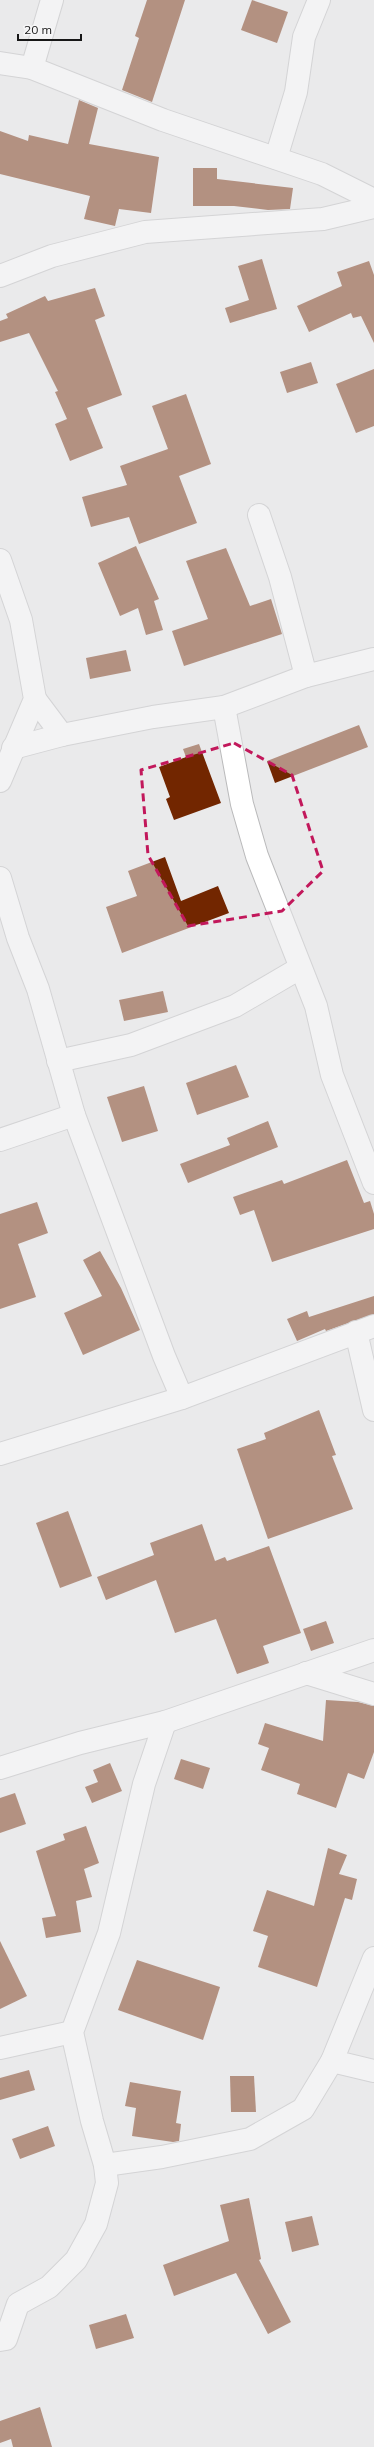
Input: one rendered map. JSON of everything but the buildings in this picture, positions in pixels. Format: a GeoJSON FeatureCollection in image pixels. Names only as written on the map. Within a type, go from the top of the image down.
{"type":"FeatureCollection","features":[{"type":"Feature","properties":{"kind":"street"},"geometry":{"type":"LineString","coordinates":[[32,68],[52,0]]}},
{"type":"Feature","properties":{"kind":"street"},"geometry":{"type":"LineString","coordinates":[[276,158],[296,92],[304,36],[319,0]]}},
{"type":"Feature","properties":{"kind":"street"},"geometry":{"type":"LineString","coordinates":[[0,63],[32,68],[163,120],[322,174],[374,200]]}},
{"type":"Feature","properties":{"kind":"street"},"geometry":{"type":"LineString","coordinates":[[0,276],[52,256],[145,232],[323,219],[374,207]]}},
{"type":"Feature","properties":{"kind":"street"},"geometry":{"type":"LineString","coordinates":[[259,515],[280,577],[306,676]]}},
{"type":"Feature","properties":{"kind":"street"},"geometry":{"type":"LineString","coordinates":[[0,560],[20,620],[35,699],[62,735]]}},
{"type":"Feature","properties":{"kind":"street"},"geometry":{"type":"LineString","coordinates":[[13,748],[62,735],[153,717],[224,707],[306,676],[374,659]]}},
{"type":"Feature","properties":{"kind":"street"},"geometry":{"type":"LineString","coordinates":[[0,781],[35,699]]}},
{"type":"Feature","properties":{"kind":"street"},"geometry":{"type":"LineString","coordinates":[[224,707],[242,804],[257,856],[316,1006],[332,1075],[374,1183]]}},
{"type":"Feature","properties":{"kind":"street"},"geometry":{"type":"LineString","coordinates":[[0,878],[18,938],[38,990],[74,1115],[164,1356],[182,1398]]}},
{"type":"Feature","properties":{"kind":"street"},"geometry":{"type":"LineString","coordinates":[[58,1061],[131,1044],[235,1006],[300,968]]}},
{"type":"Feature","properties":{"kind":"street"},"geometry":{"type":"LineString","coordinates":[[0,1140],[74,1115]]}},
{"type":"Feature","properties":{"kind":"street"},"geometry":{"type":"LineString","coordinates":[[0,1454],[182,1398],[365,1329],[374,1410]]}},
{"type":"Feature","properties":{"kind":"street"},"geometry":{"type":"LineString","coordinates":[[0,1768],[80,1743],[164,1722],[374,1650]]}},
{"type":"Feature","properties":{"kind":"street"},"geometry":{"type":"LineString","coordinates":[[306,1673],[374,1694]]}},
{"type":"Feature","properties":{"kind":"street"},"geometry":{"type":"LineString","coordinates":[[0,2340],[6,2339],[18,2304],[49,2287],[76,2260],[96,2224],[107,2183],[105,2165],[92,2121],[72,2032],[109,1933],[144,1784],[164,1722]]}},
{"type":"Feature","properties":{"kind":"street"},"geometry":{"type":"LineString","coordinates":[[105,2165],[162,2157],[250,2139],[303,2109],[332,2061],[374,1958]]}},
{"type":"Feature","properties":{"kind":"street"},"geometry":{"type":"LineString","coordinates":[[0,2048],[72,2032]]}},
{"type":"Feature","properties":{"kind":"street"},"geometry":{"type":"LineString","coordinates":[[332,2061],[374,2070]]}},
{"type":"Feature","properties":{"kind":"highlighted area"},"geometry":{"type":"Polygon","coordinates":[[[234,743],[292,775],[323,871],[282,911],[188,926],[148,855],[141,770],[234,743]]]}}]}
